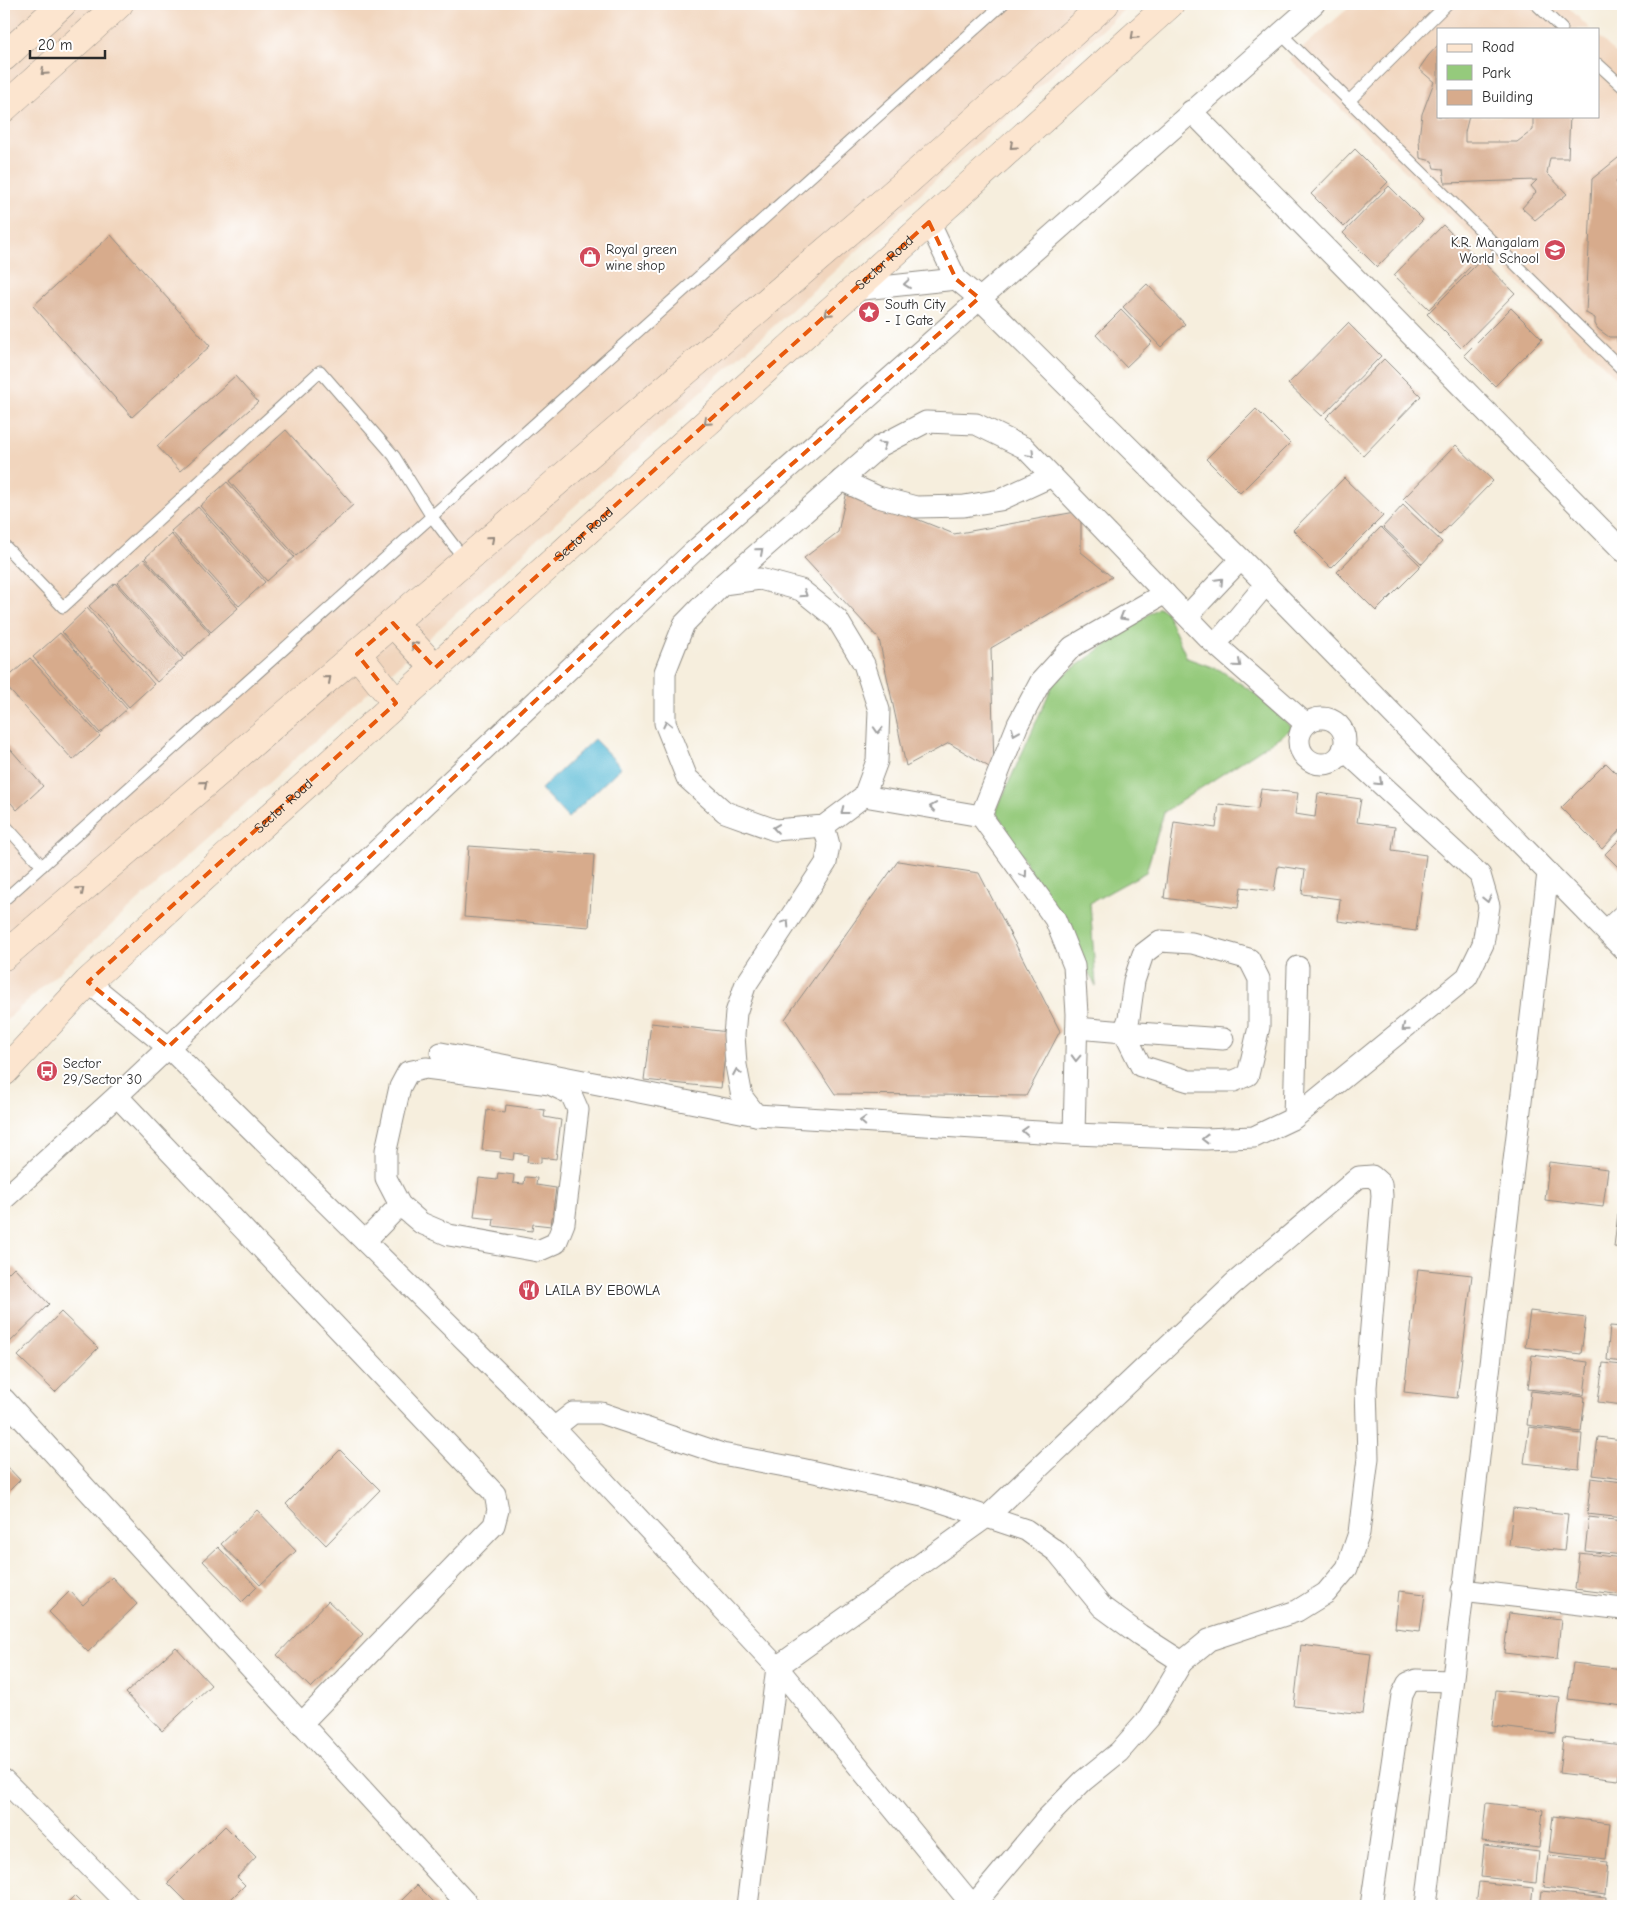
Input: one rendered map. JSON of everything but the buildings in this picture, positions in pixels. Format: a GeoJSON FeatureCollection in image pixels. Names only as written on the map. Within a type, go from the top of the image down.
{"type":"FeatureCollection","features":[{"type":"Feature","properties":{"kind":"main road"},"geometry":{"type":"LineString","coordinates":[[4,57],[62,4]]}},
{"type":"Feature","properties":{"kind":"main road"},"geometry":{"type":"LineString","coordinates":[[4,108],[119,4]]}},
{"type":"Feature","properties":{"kind":"main road"},"geometry":{"type":"LineString","coordinates":[[4,956],[902,186],[1105,4]]}},
{"type":"Feature","properties":{"kind":"main road","name":"Sector Road"},"geometry":{"type":"LineString","coordinates":[[4,1072],[88,982],[1170,4]]}},
{"type":"Feature","properties":{"kind":"main road"},"geometry":{"type":"LineString","coordinates":[[393,622],[435,668]]}},
{"type":"Feature","properties":{"kind":"main road"},"geometry":{"type":"LineString","coordinates":[[357,654],[396,703]]}},
{"type":"Feature","properties":{"kind":"main road"},"geometry":{"type":"LineString","coordinates":[[4,934],[50,917]]}},
{"type":"Feature","properties":{"kind":"street"},"geometry":{"type":"LineString","coordinates":[[4,1199],[117,1096],[694,552],[1314,4]]}},
{"type":"Feature","properties":{"kind":"street"},"geometry":{"type":"LineString","coordinates":[[1191,111],[1623,551]]}},
{"type":"Feature","properties":{"kind":"street"},"geometry":{"type":"LineString","coordinates":[[929,222],[956,279],[980,298],[1266,584],[1623,949]]}},
{"type":"Feature","properties":{"kind":"street"},"geometry":{"type":"LineString","coordinates":[[854,290],[956,279]]}},
{"type":"Feature","properties":{"kind":"street"},"geometry":{"type":"LineString","coordinates":[[723,584],[760,579],[801,590],[837,619],[864,664],[879,710],[877,761],[864,796],[824,826],[776,830],[725,812],[687,778],[665,722],[665,672],[684,624],[723,584],[880,446],[926,422],[976,424],[1024,448],[1187,616],[1306,724]]}},
{"type":"Feature","properties":{"kind":"street"},"geometry":{"type":"LineString","coordinates":[[841,480],[878,497],[916,507],[964,506],[1000,500],[1052,476]]}},
{"type":"Feature","properties":{"kind":"street"},"geometry":{"type":"LineString","coordinates":[[1187,616],[1241,559]]}},
{"type":"Feature","properties":{"kind":"street"},"geometry":{"type":"LineString","coordinates":[[1216,644],[1266,584]]}},
{"type":"Feature","properties":{"kind":"street"},"geometry":{"type":"LineString","coordinates":[[981,816],[1018,724],[1041,681],[1072,646],[1165,593]]}},
{"type":"Feature","properties":{"kind":"street"},"geometry":{"type":"LineString","coordinates":[[1320,718],[1334,722],[1343,734],[1343,749],[1340,756],[1327,764],[1320,764],[1306,758],[1299,745],[1299,737],[1306,724],[1320,718]]}},
{"type":"Feature","properties":{"kind":"street"},"geometry":{"type":"LineString","coordinates":[[441,1054],[756,1115],[1074,1134],[1205,1139],[1254,1136],[1294,1118],[1467,977],[1483,944],[1489,906],[1480,875],[1343,749]]}},
{"type":"Feature","properties":{"kind":"street"},"geometry":{"type":"LineString","coordinates":[[864,796],[981,816],[1056,919],[1074,966],[1077,1028],[1074,1134]]}},
{"type":"Feature","properties":{"kind":"street"},"geometry":{"type":"LineString","coordinates":[[756,1115],[742,1098],[736,1066],[734,1035],[736,1013],[745,986],[826,863],[829,845],[824,826]]}},
{"type":"Feature","properties":{"kind":"street"},"geometry":{"type":"LineString","coordinates":[[1426,1906],[1548,873]]}},
{"type":"Feature","properties":{"kind":"street"},"geometry":{"type":"LineString","coordinates":[[1606,931],[1623,915]]}},
{"type":"Feature","properties":{"kind":"street"},"geometry":{"type":"LineString","coordinates":[[1160,942],[1192,943],[1249,959],[1259,979],[1259,1027],[1248,1074],[1234,1081],[1189,1081],[1141,1066],[1124,1032],[1129,1018],[1134,981],[1143,954],[1160,942]]}},
{"type":"Feature","properties":{"kind":"street"},"geometry":{"type":"LineString","coordinates":[[1294,1118],[1298,967]]}},
{"type":"Feature","properties":{"kind":"street"},"geometry":{"type":"LineString","coordinates":[[88,982],[168,1047],[554,1428],[777,1666],[973,1906],[1046,1819],[1083,1781],[1119,1752],[1149,1718],[1182,1662],[1210,1640],[1297,1611],[1326,1594],[1347,1568],[1359,1533],[1368,1458],[1366,1387],[1382,1196],[1381,1184],[1372,1176],[1359,1177],[1233,1284],[988,1516],[777,1666],[747,1906]]}},
{"type":"Feature","properties":{"kind":"street"},"geometry":{"type":"LineString","coordinates":[[1077,1028],[1223,1039]]}},
{"type":"Feature","properties":{"kind":"street"},"geometry":{"type":"LineString","coordinates":[[426,1068],[550,1084],[572,1094],[578,1110],[564,1223],[556,1243],[538,1251],[449,1235],[421,1223],[400,1205],[386,1178],[386,1150],[400,1087],[408,1072],[426,1068]]}},
{"type":"Feature","properties":{"kind":"street"},"geometry":{"type":"LineString","coordinates":[[117,1096],[496,1494],[498,1510],[494,1526],[301,1724]]}},
{"type":"Feature","properties":{"kind":"street"},"geometry":{"type":"LineString","coordinates":[[365,1241],[400,1205]]}},
{"type":"Feature","properties":{"kind":"street"},"geometry":{"type":"LineString","coordinates":[[4,1399],[469,1906]]}},
{"type":"Feature","properties":{"kind":"street"},"geometry":{"type":"LineString","coordinates":[[554,1428],[573,1413],[601,1414],[722,1454],[801,1469],[927,1497],[1026,1530],[1057,1552],[1102,1607],[1140,1635],[1182,1662]]}},
{"type":"Feature","properties":{"kind":"street"},"geometry":{"type":"LineString","coordinates":[[1462,1590],[1623,1609]]}},
{"type":"Feature","properties":{"kind":"street"},"geometry":{"type":"LineString","coordinates":[[1371,1906],[1402,1695],[1408,1683],[1416,1680],[1452,1681]]}},
{"type":"Feature","properties":{"kind":"street"},"geometry":{"type":"LineString","coordinates":[[4,1780],[129,1906]]}},
{"type":"Feature","properties":{"kind":"lane"},"geometry":{"type":"LineString","coordinates":[[4,900],[1003,4]]}},
{"type":"Feature","properties":{"kind":"lane"},"geometry":{"type":"LineString","coordinates":[[1349,101],[1448,4]]}},
{"type":"Feature","properties":{"kind":"lane"},"geometry":{"type":"LineString","coordinates":[[1536,4],[1561,28]]}},
{"type":"Feature","properties":{"kind":"lane"},"geometry":{"type":"LineString","coordinates":[[1280,33],[1623,370]]}},
{"type":"Feature","properties":{"kind":"lane"},"geometry":{"type":"LineString","coordinates":[[1600,66],[1623,88]]}},
{"type":"Feature","properties":{"kind":"lane"},"geometry":{"type":"LineString","coordinates":[[4,545],[63,607],[320,371],[394,456],[432,517],[466,560]]}},
{"type":"Feature","properties":{"kind":"lane"},"geometry":{"type":"LineString","coordinates":[[4,824],[42,866]]}},
{"type":"Feature","properties":{"kind":"highlighted area"},"geometry":{"type":"Polygon","coordinates":[[[929,222],[956,279],[979,298],[693,552],[168,1047],[88,982],[396,703],[357,654],[393,623],[435,668],[929,222]]]}},
{"type":"Feature","properties":{"kind":"shaded area"},"geometry":{"type":"Polygon","coordinates":[[[4,4],[1130,4],[4,1022],[4,4]]]}},
{"type":"Feature","properties":{"kind":"shaded area","name":"K.R. Mangalam World School"},"geometry":{"type":"Polygon","coordinates":[[[1353,4],[1565,4],[1589,28],[1437,28],[1437,118],[1600,118],[1600,38],[1623,60],[1623,384],[1290,59],[1353,4]]]}},
{"type":"Feature","properties":{"kind":"green space"},"geometry":{"type":"Polygon","coordinates":[[[1159,607],[1166,612],[1187,658],[1220,670],[1256,694],[1293,728],[1164,812],[1146,872],[1090,903],[1096,986],[996,811],[1054,682],[1159,607]]]}},
{"type":"Feature","properties":{"kind":"water"},"geometry":{"type":"Polygon","coordinates":[[[594,739],[621,767],[568,818],[541,789],[594,739]]]}},
{"type":"Feature","properties":{"kind":"place","name":"K.R. Mangalam World School"},"geometry":{"type":"Point","coordinates":[1555,250]}},
{"type":"Feature","properties":{"kind":"place","name":"Royal green wine shop"},"geometry":{"type":"Point","coordinates":[590,257]}},
{"type":"Feature","properties":{"kind":"place","name":"South City - I Gate"},"geometry":{"type":"Point","coordinates":[869,312]}},
{"type":"Feature","properties":{"kind":"place","name":"Sector 29/Sector 30"},"geometry":{"type":"Point","coordinates":[47,1071]}},
{"type":"Feature","properties":{"kind":"place","name":"LAILA BY EBOWLA"},"geometry":{"type":"Point","coordinates":[529,1290]}}]}
